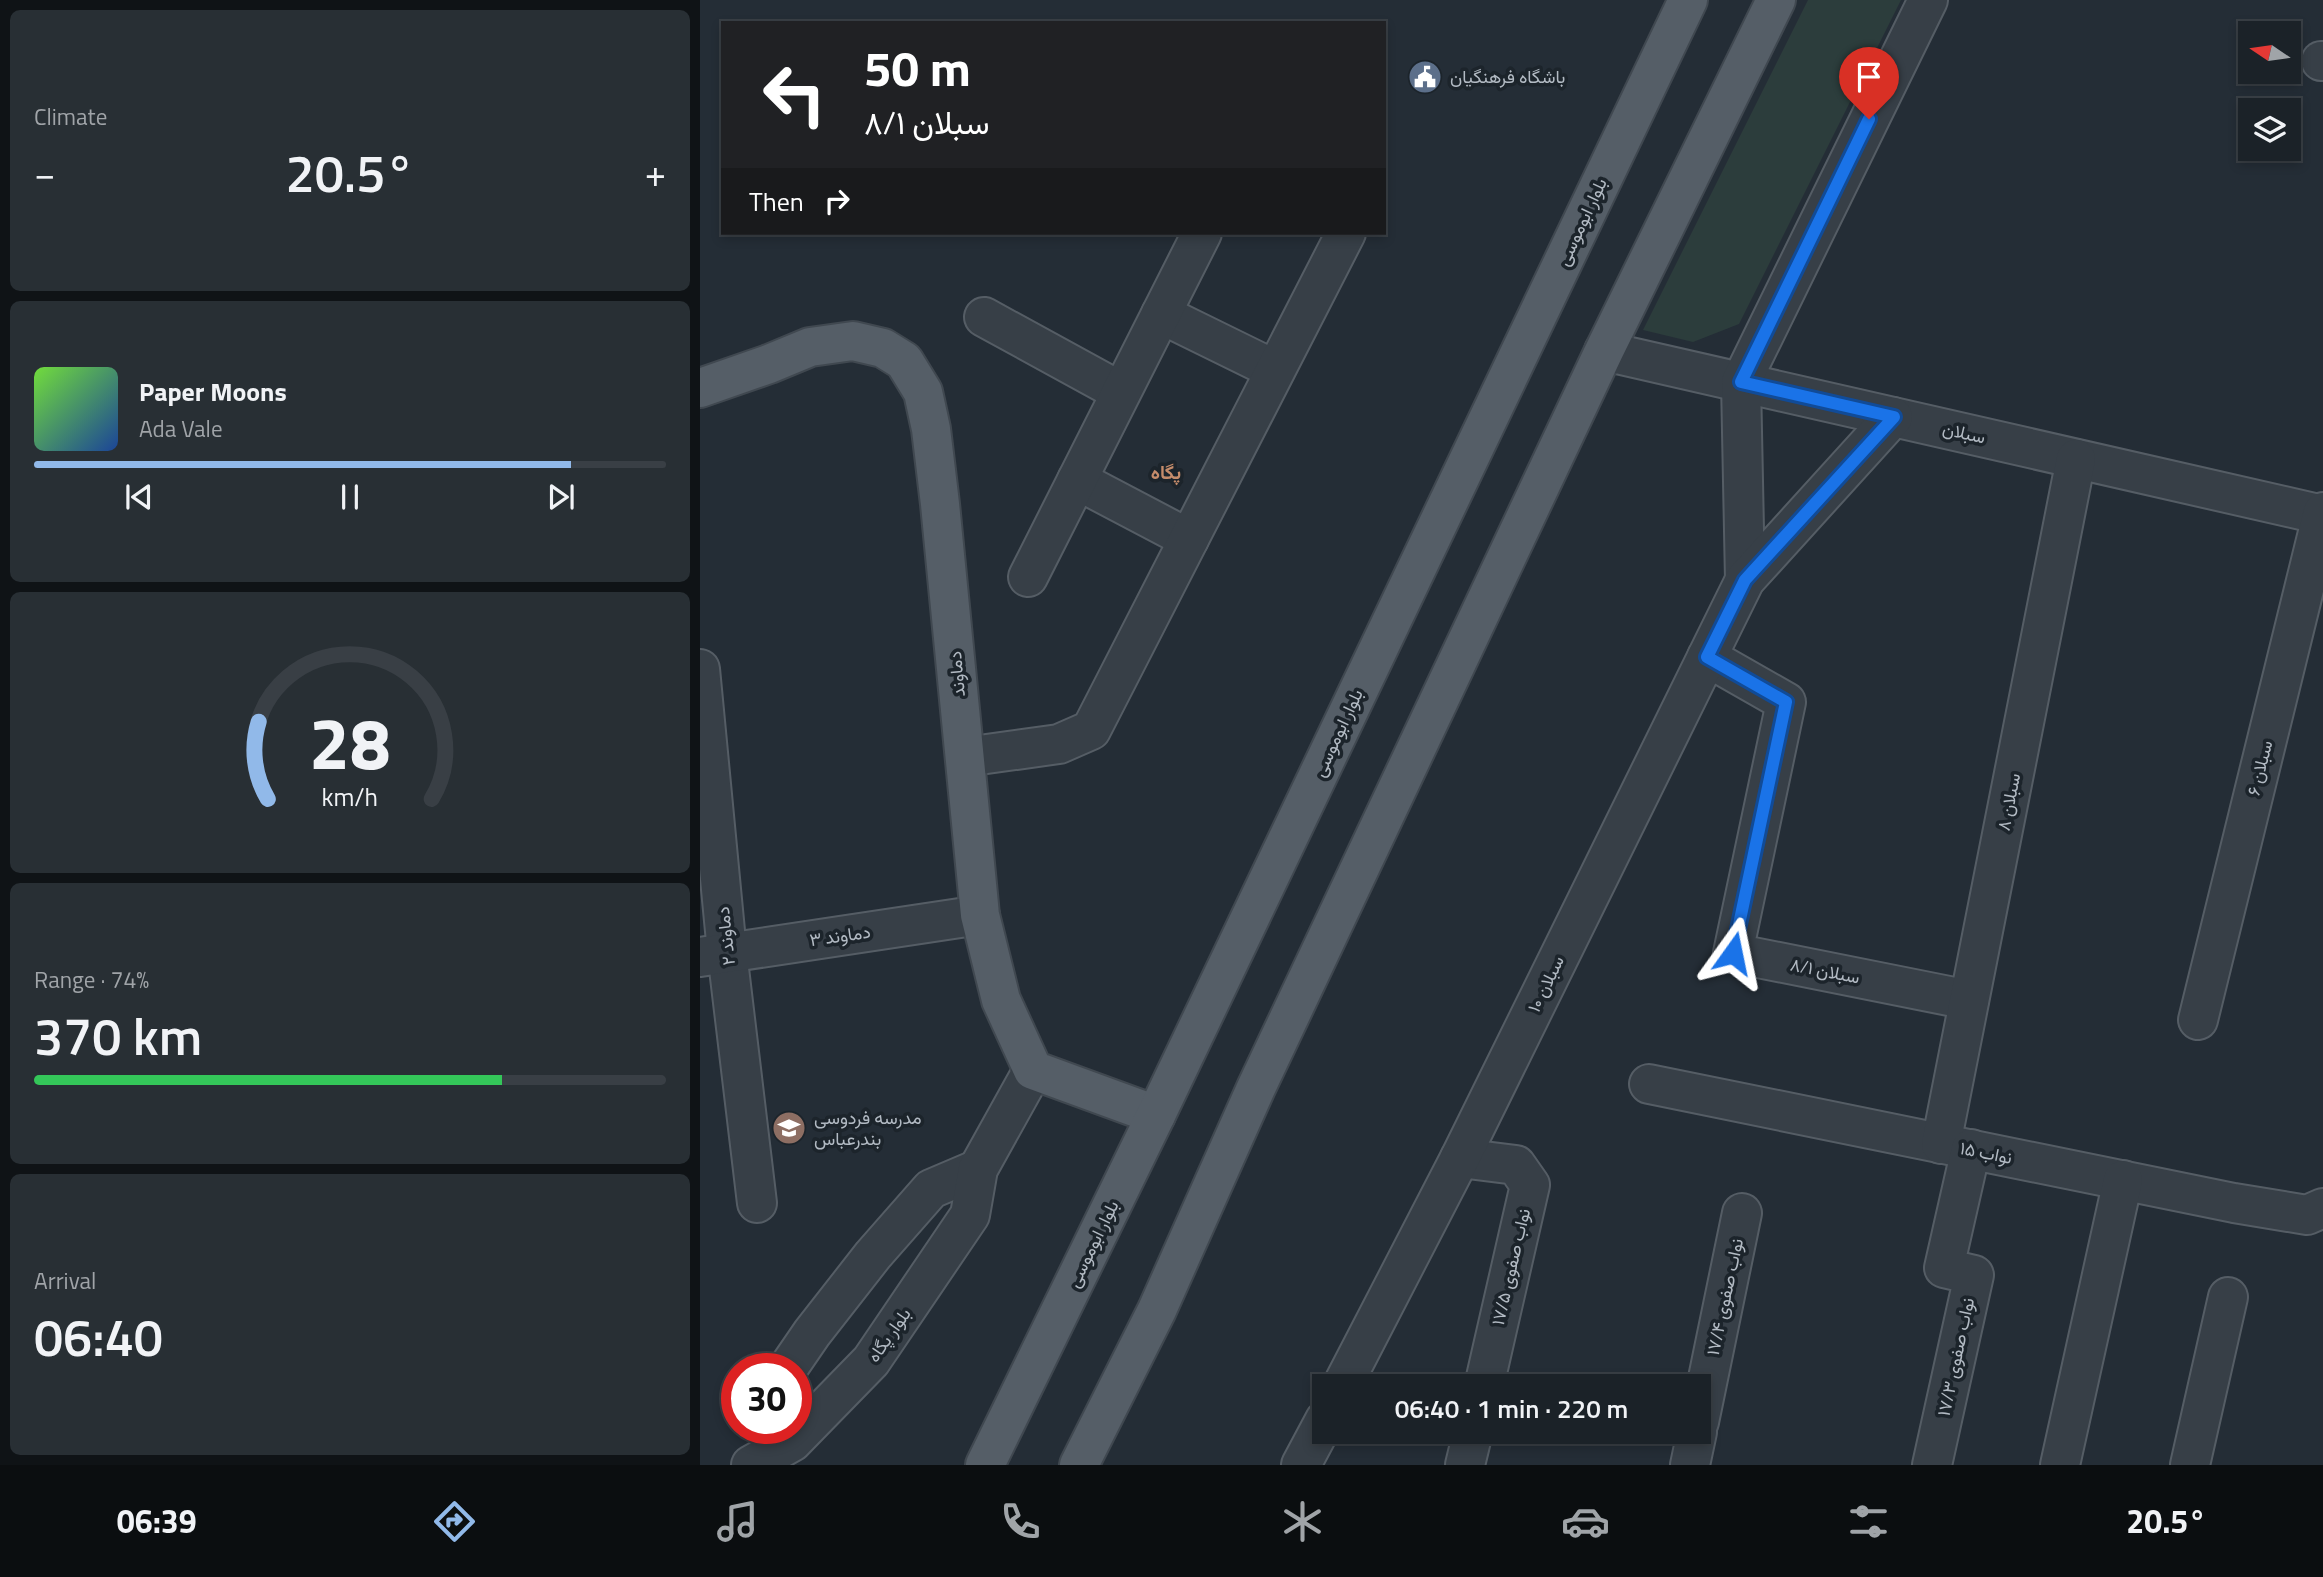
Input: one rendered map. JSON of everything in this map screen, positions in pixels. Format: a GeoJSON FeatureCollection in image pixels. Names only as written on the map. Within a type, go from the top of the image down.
{"type":"FeatureCollection","features":[{"type":"Feature","properties":{"kind":"main road","name":"بلوار ابوموسی"},"geometry":{"type":"LineString","coordinates":[[985,1465],[1156,1115],[1688,0]]}},
{"type":"Feature","properties":{"kind":"main road"},"geometry":{"type":"LineString","coordinates":[[1079,1465],[1157,1310],[1262,1076],[1604,351],[1776,0]]}},
{"type":"Feature","properties":{"kind":"main road","name":"دماوند"},"geometry":{"type":"LineString","coordinates":[[700,388],[769,365],[810,347],[853,341],[883,348],[904,361],[923,392],[931,429],[940,505],[980,915],[1001,1000],[1033,1070]]}},
{"type":"Feature","properties":{"kind":"main road"},"geometry":{"type":"LineString","coordinates":[[1033,1070],[1156,1115]]}},
{"type":"Feature","properties":{"kind":"street"},"geometry":{"type":"LineString","coordinates":[[1741,382],[1928,0]]}},
{"type":"Feature","properties":{"kind":"street"},"geometry":{"type":"LineString","coordinates":[[1028,578],[1201,235]]}},
{"type":"Feature","properties":{"kind":"street"},"geometry":{"type":"LineString","coordinates":[[965,757],[1059,744],[1091,730],[1345,235]]}},
{"type":"Feature","properties":{"kind":"street"},"geometry":{"type":"LineString","coordinates":[[1161,314],[1275,370]]}},
{"type":"Feature","properties":{"kind":"street"},"geometry":{"type":"LineString","coordinates":[[984,317],[1121,392]]}},
{"type":"Feature","properties":{"kind":"street","name":"سبلان"},"geometry":{"type":"LineString","coordinates":[[1604,351],[2323,514]]}},
{"type":"Feature","properties":{"kind":"street","name":"سبلان ۱۰"},"geometry":{"type":"LineString","coordinates":[[1741,382],[1745,580]]}},
{"type":"Feature","properties":{"kind":"street","name":"سبلان ۱۰"},"geometry":{"type":"LineString","coordinates":[[1348,1374],[1460,1158],[1745,580],[1894,417]]}},
{"type":"Feature","properties":{"kind":"street","name":"سبلان ۸"},"geometry":{"type":"LineString","coordinates":[[1956,1147],[1969,1000],[2076,459]]}},
{"type":"Feature","properties":{"kind":"street"},"geometry":{"type":"LineString","coordinates":[[1077,480],[1189,539]]}},
{"type":"Feature","properties":{"kind":"street","name":"سبلان ۶"},"geometry":{"type":"LineString","coordinates":[[2197,1020],[2323,514]]}},
{"type":"Feature","properties":{"kind":"street","name":"سبلان ۸/۱"},"geometry":{"type":"LineString","coordinates":[[1707,657],[1786,702],[1733,953],[1969,1000]]}},
{"type":"Feature","properties":{"kind":"street","name":"دماوند ۲"},"geometry":{"type":"LineString","coordinates":[[700,669],[713,955],[757,1203]]}},
{"type":"Feature","properties":{"kind":"street","name":"دماوند ۳"},"geometry":{"type":"LineString","coordinates":[[713,955],[980,915]]}},
{"type":"Feature","properties":{"kind":"street","name":"بلوار پگاه"},"geometry":{"type":"LineString","coordinates":[[751,1465],[792,1442],[872,1362],[970,1215],[978,1169],[1033,1070]]}},
{"type":"Feature","properties":{"kind":"street","name":"نواب ۱۵"},"geometry":{"type":"LineString","coordinates":[[1649,1084],[2307,1215],[2323,1208]]}},
{"type":"Feature","properties":{"kind":"street","name":"نواب صفوی ۱۷/۳"},"geometry":{"type":"LineString","coordinates":[[1932,1465],[1974,1275],[1944,1268],[1956,1147]]}},
{"type":"Feature","properties":{"kind":"street","name":"نواب صفوی ۱۷/۵"},"geometry":{"type":"LineString","coordinates":[[1460,1158],[1516,1165],[1530,1185],[1487,1374]]}},
{"type":"Feature","properties":{"kind":"street"},"geometry":{"type":"LineString","coordinates":[[799,1353],[873,1255],[930,1189],[978,1169]]}},
{"type":"Feature","properties":{"kind":"street"},"geometry":{"type":"LineString","coordinates":[[2060,1465],[2123,1180]]}},
{"type":"Feature","properties":{"kind":"street","name":"نواب صفوی ۱۷/۴"},"geometry":{"type":"LineString","coordinates":[[1709,1374],[1742,1213]]}},
{"type":"Feature","properties":{"kind":"street"},"geometry":{"type":"LineString","coordinates":[[2190,1465],[2228,1297]]}},
{"type":"Feature","properties":{"kind":"street"},"geometry":{"type":"LineString","coordinates":[[746,1465],[750,1444]]}},
{"type":"Feature","properties":{"kind":"street"},"geometry":{"type":"LineString","coordinates":[[1301,1465],[1312,1444]]}},
{"type":"Feature","properties":{"kind":"street"},"geometry":{"type":"LineString","coordinates":[[1465,1465],[1470,1444]]}},
{"type":"Feature","properties":{"kind":"street"},"geometry":{"type":"LineString","coordinates":[[1690,1465],[1694,1444]]}},
{"type":"Feature","properties":{"kind":"shaded area"},"geometry":{"type":"Polygon","coordinates":[[[1808,0],[1901,0],[1739,324],[1693,342],[1643,330],[1808,0]]]}},
{"type":"Feature","properties":{"kind":"place","name":"باشگاه فرهنگیان"},"geometry":{"type":"Point","coordinates":[1425,77]}},
{"type":"Feature","properties":{"kind":"place","name":"مدرسه فردوسی بندرعباس"},"geometry":{"type":"Point","coordinates":[789,1128]}},
{"type":"Feature","properties":{"kind":"district","name":"پگاه"},"geometry":{"type":"Point","coordinates":[1166,472]}},
{"type":"Feature","properties":{"kind":"route"},"geometry":{"type":"LineString","coordinates":[[1733,953],[1786,702],[1707,657],[1745,580],[1894,417],[1741,382],[1869,119]]}}]}
